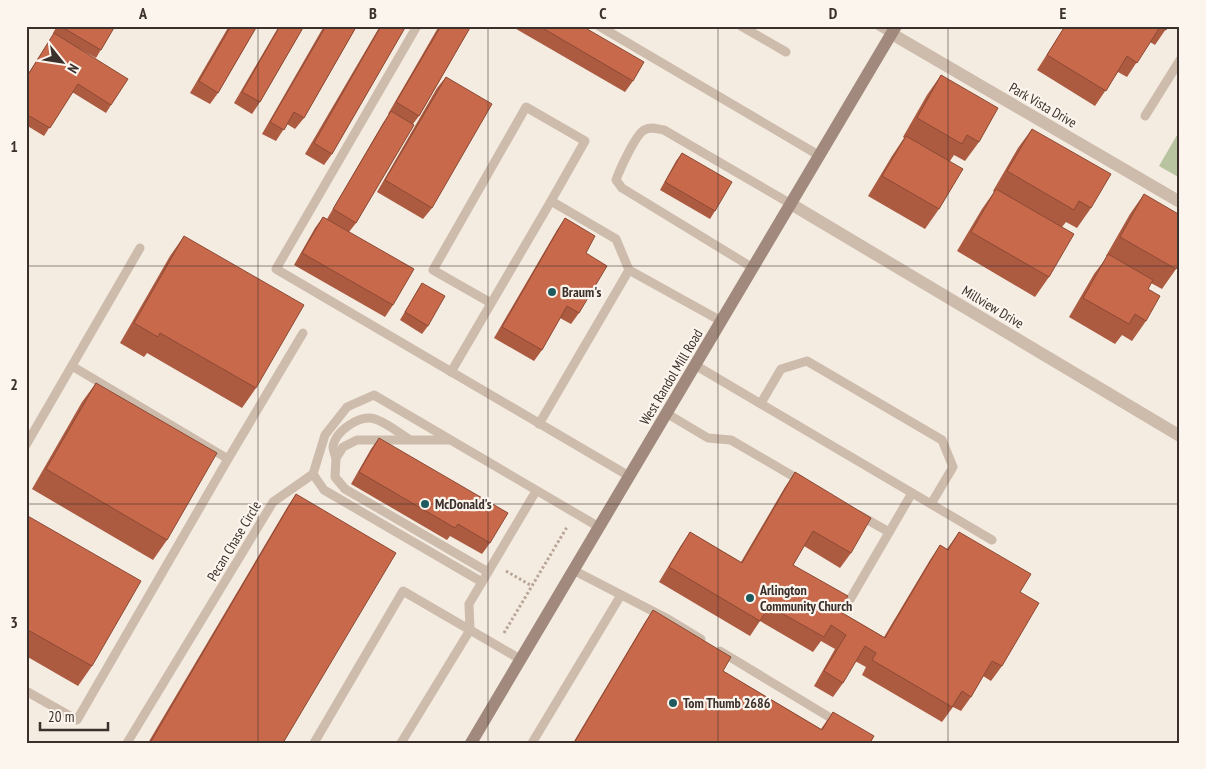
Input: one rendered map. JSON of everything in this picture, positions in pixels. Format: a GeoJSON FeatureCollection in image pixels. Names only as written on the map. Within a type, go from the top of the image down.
{"type":"FeatureCollection","features":[{"type":"Feature","properties":{"kind":"main road","name":"West Randol Mill Road"},"geometry":{"type":"LineString","coordinates":[[471,743],[894,30]]}},
{"type":"Feature","properties":{"kind":"street","name":"Park Vista Drive"},"geometry":{"type":"LineString","coordinates":[[894,30],[1180,202]]}},
{"type":"Feature","properties":{"kind":"street","name":"Millview Drive"},"geometry":{"type":"LineString","coordinates":[[791,204],[1180,436]]}},
{"type":"Feature","properties":{"kind":"lane"},"geometry":{"type":"LineString","coordinates":[[417,26],[276,269],[629,476]]}},
{"type":"Feature","properties":{"kind":"lane"},"geometry":{"type":"LineString","coordinates":[[600,26],[820,156]]}},
{"type":"Feature","properties":{"kind":"lane"},"geometry":{"type":"LineString","coordinates":[[741,26],[786,52]]}},
{"type":"Feature","properties":{"kind":"lane"},"geometry":{"type":"LineString","coordinates":[[879,26],[894,30]]}},
{"type":"Feature","properties":{"kind":"lane"},"geometry":{"type":"LineString","coordinates":[[1145,116],[1180,60]]}},
{"type":"Feature","properties":{"kind":"lane"},"geometry":{"type":"LineString","coordinates":[[451,372],[585,141],[526,107],[433,270],[491,303]]}},
{"type":"Feature","properties":{"kind":"lane"},"geometry":{"type":"LineString","coordinates":[[753,268],[622,188],[616,180],[621,165],[642,131],[651,128],[664,130],[791,204]]}},
{"type":"Feature","properties":{"kind":"lane"},"geometry":{"type":"LineString","coordinates":[[551,201],[616,239],[629,270],[722,321]]}},
{"type":"Feature","properties":{"kind":"lane"},"geometry":{"type":"LineString","coordinates":[[26,445],[140,248]]}},
{"type":"Feature","properties":{"kind":"lane"},"geometry":{"type":"LineString","coordinates":[[539,424],[629,270]]}},
{"type":"Feature","properties":{"kind":"lane"},"geometry":{"type":"LineString","coordinates":[[26,691],[77,720],[303,333]]}},
{"type":"Feature","properties":{"kind":"lane"},"geometry":{"type":"LineString","coordinates":[[761,403],[781,369],[807,361],[942,440],[953,467],[931,504]]}},
{"type":"Feature","properties":{"kind":"lane"},"geometry":{"type":"LineString","coordinates":[[696,365],[992,540]]}},
{"type":"Feature","properties":{"kind":"lane"},"geometry":{"type":"LineString","coordinates":[[72,366],[228,459]]}},
{"type":"Feature","properties":{"kind":"lane"},"geometry":{"type":"LineString","coordinates":[[482,582],[324,490],[313,474],[324,435],[347,407],[374,395],[599,527]]}},
{"type":"Feature","properties":{"kind":"lane"},"geometry":{"type":"LineString","coordinates":[[666,413],[708,438],[731,440],[814,489]]}},
{"type":"Feature","properties":{"kind":"lane"},"geometry":{"type":"LineString","coordinates":[[409,439],[375,419],[361,418],[349,426],[337,438],[333,448],[336,458],[335,476],[345,490],[488,572]]}},
{"type":"Feature","properties":{"kind":"lane"},"geometry":{"type":"LineString","coordinates":[[336,458],[343,447],[357,440],[449,440]]}},
{"type":"Feature","properties":{"kind":"lane","name":"Pecan Chase Circle"},"geometry":{"type":"LineString","coordinates":[[127,743],[274,502],[313,474]]}},
{"type":"Feature","properties":{"kind":"lane"},"geometry":{"type":"LineString","coordinates":[[401,743],[470,630],[469,604],[536,491]]}},
{"type":"Feature","properties":{"kind":"lane"},"geometry":{"type":"LineString","coordinates":[[848,603],[912,493]]}},
{"type":"Feature","properties":{"kind":"lane"},"geometry":{"type":"LineString","coordinates":[[848,508],[889,532]]}},
{"type":"Feature","properties":{"kind":"lane"},"geometry":{"type":"LineString","coordinates":[[573,570],[668,619],[847,728]]}},
{"type":"Feature","properties":{"kind":"lane"},"geometry":{"type":"LineString","coordinates":[[314,743],[403,592],[520,659]]}},
{"type":"Feature","properties":{"kind":"lane"},"geometry":{"type":"LineString","coordinates":[[532,743],[621,595]]}},
{"type":"Feature","properties":{"kind":"path"},"geometry":{"type":"LineString","coordinates":[[497,645],[574,513]]}},
{"type":"Feature","properties":{"kind":"green space"},"geometry":{"type":"Polygon","coordinates":[[[1180,130],[1180,178],[1159,166],[1180,130]]]}},
{"type":"Feature","properties":{"kind":"building"},"geometry":{"type":"Polygon","coordinates":[[[60,26],[115,26],[101,50],[60,26]]]}},
{"type":"Feature","properties":{"kind":"building"},"geometry":{"type":"Polygon","coordinates":[[[231,26],[257,26],[218,93],[199,81],[231,26]]]}},
{"type":"Feature","properties":{"kind":"building"},"geometry":{"type":"Polygon","coordinates":[[[280,26],[304,26],[260,102],[242,92],[280,26]]]}},
{"type":"Feature","properties":{"kind":"building"},"geometry":{"type":"Polygon","coordinates":[[[326,26],[356,27],[304,118],[294,112],[284,130],[270,122],[326,26]]]}},
{"type":"Feature","properties":{"kind":"building"},"geometry":{"type":"Polygon","coordinates":[[[381,26],[406,26],[332,154],[314,143],[381,26]]]}},
{"type":"Feature","properties":{"kind":"building"},"geometry":{"type":"Polygon","coordinates":[[[441,26],[471,26],[419,116],[396,102],[441,26]]]}},
{"type":"Feature","properties":{"kind":"building"},"geometry":{"type":"Polygon","coordinates":[[[539,26],[582,26],[644,62],[633,81],[539,26]]]}},
{"type":"Feature","properties":{"kind":"building"},"geometry":{"type":"Polygon","coordinates":[[[1065,26],[1168,26],[1166,30],[1160,27],[1137,63],[1127,56],[1106,91],[1047,55],[1065,26]]]}},
{"type":"Feature","properties":{"kind":"building"},"geometry":{"type":"Polygon","coordinates":[[[54,33],[128,79],[111,105],[78,84],[50,128],[26,114],[26,78],[54,33]]]}},
{"type":"Feature","properties":{"kind":"building"},"geometry":{"type":"Polygon","coordinates":[[[941,75],[998,108],[979,142],[967,135],[962,144],[917,118],[941,75]]]}},
{"type":"Feature","properties":{"kind":"building"},"geometry":{"type":"Polygon","coordinates":[[[446,77],[492,104],[432,208],[385,180],[446,77]]]}},
{"type":"Feature","properties":{"kind":"building"},"geometry":{"type":"Polygon","coordinates":[[[391,111],[414,125],[356,223],[333,209],[391,111]]]}},
{"type":"Feature","properties":{"kind":"building"},"geometry":{"type":"Polygon","coordinates":[[[1032,129],[1111,174],[1091,208],[1079,201],[1074,210],[1007,171],[1032,129]]]}},
{"type":"Feature","properties":{"kind":"building"},"geometry":{"type":"Polygon","coordinates":[[[906,136],[963,169],[939,209],[882,176],[906,136]]]}},
{"type":"Feature","properties":{"kind":"building"},"geometry":{"type":"Polygon","coordinates":[[[682,153],[732,182],[715,211],[665,182],[682,153]]]}},
{"type":"Feature","properties":{"kind":"building"},"geometry":{"type":"Polygon","coordinates":[[[996,189],[1074,234],[1049,277],[971,232],[996,189]]]}},
{"type":"Feature","properties":{"kind":"building"},"geometry":{"type":"Polygon","coordinates":[[[1144,194],[1180,215],[1180,263],[1176,269],[1120,237],[1144,194]]]}},
{"type":"Feature","properties":{"kind":"building"},"geometry":{"type":"Polygon","coordinates":[[[323,217],[414,269],[393,305],[302,253],[323,217]]]}},
{"type":"Feature","properties":{"kind":"building"},"geometry":{"type":"Polygon","coordinates":[[[565,218],[595,236],[586,253],[607,266],[579,313],[567,306],[542,350],[502,327],[565,218]]]}},
{"type":"Feature","properties":{"kind":"building"},"geometry":{"type":"Polygon","coordinates":[[[184,236],[304,305],[256,388],[160,333],[158,337],[134,323],[184,236]]]}},
{"type":"Feature","properties":{"kind":"building"},"geometry":{"type":"Polygon","coordinates":[[[1108,254],[1153,280],[1148,289],[1160,296],[1146,321],[1135,314],[1129,324],[1083,298],[1108,254]]]}},
{"type":"Feature","properties":{"kind":"building"},"geometry":{"type":"Polygon","coordinates":[[[422,283],[445,296],[428,326],[405,312],[422,283]]]}},
{"type":"Feature","properties":{"kind":"building"},"geometry":{"type":"Polygon","coordinates":[[[96,383],[217,453],[167,540],[46,469],[96,383]]]}},
{"type":"Feature","properties":{"kind":"building","name":"McDonald's"},"geometry":{"type":"Polygon","coordinates":[[[379,438],[508,513],[490,543],[458,524],[455,528],[359,472],[379,438]]]}},
{"type":"Feature","properties":{"kind":"building","name":"Arlington Community Church"},"geometry":{"type":"Polygon","coordinates":[[[795,472],[871,518],[851,553],[813,531],[793,565],[848,596],[839,611],[885,638],[940,545],[948,550],[959,532],[1031,574],[1020,592],[1039,603],[1002,666],[992,661],[971,697],[962,691],[952,707],[872,660],[876,653],[865,646],[843,683],[824,671],[846,635],[831,625],[824,637],[769,606],[760,621],[669,567],[690,532],[742,563],[795,472]]]}},
{"type":"Feature","properties":{"kind":"building"},"geometry":{"type":"Polygon","coordinates":[[[296,494],[396,553],[283,743],[150,743],[296,494]]]}},
{"type":"Feature","properties":{"kind":"building"},"geometry":{"type":"Polygon","coordinates":[[[26,515],[141,581],[92,666],[26,629],[26,515]]]}},
{"type":"Feature","properties":{"kind":"building","name":"Tom Thumb 2686"},"geometry":{"type":"Polygon","coordinates":[[[653,610],[731,657],[723,671],[822,730],[833,712],[874,736],[870,743],[574,743],[653,610]]]}},
{"type":"Feature","properties":{"kind":"place","name":"Braum's"},"geometry":{"type":"Point","coordinates":[552,292]}},
{"type":"Feature","properties":{"kind":"place","name":"McDonald's"},"geometry":{"type":"Point","coordinates":[425,504]}},
{"type":"Feature","properties":{"kind":"place","name":"Arlington Community Church"},"geometry":{"type":"Point","coordinates":[750,598]}},
{"type":"Feature","properties":{"kind":"place","name":"Tom Thumb 2686"},"geometry":{"type":"Point","coordinates":[673,703]}}]}
